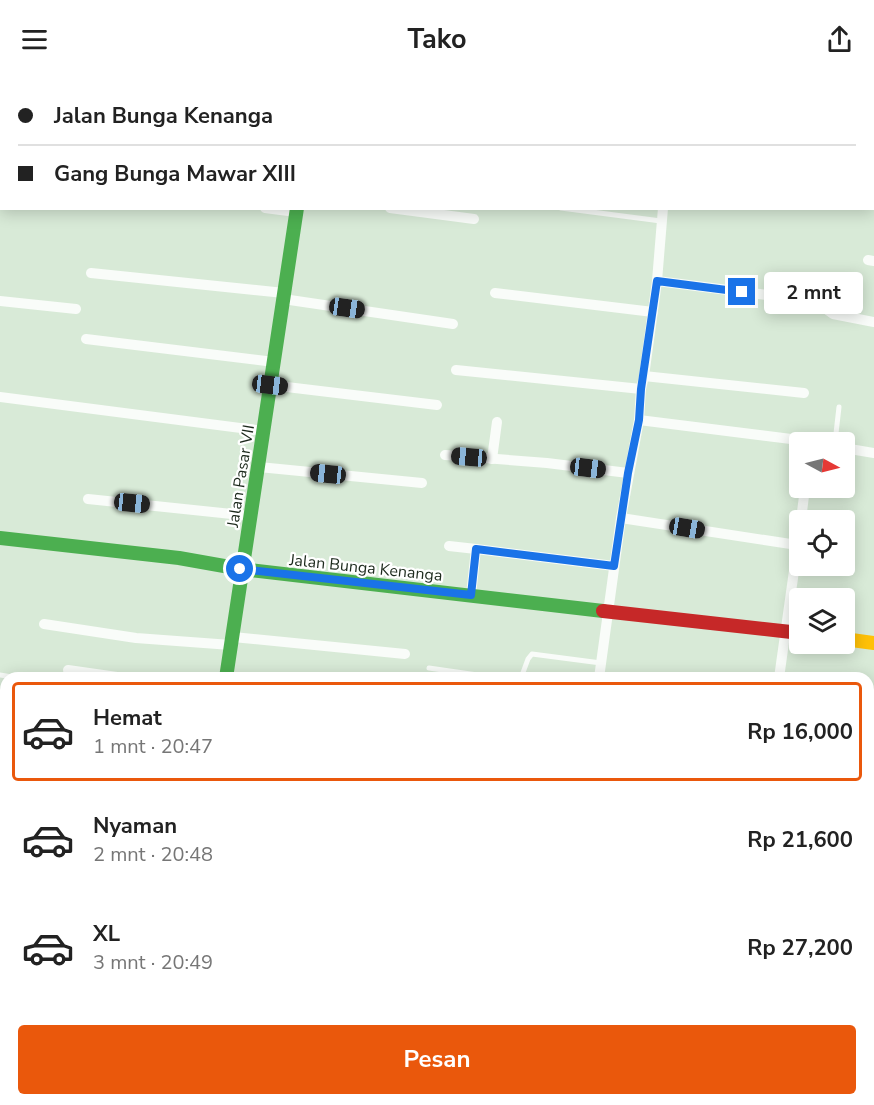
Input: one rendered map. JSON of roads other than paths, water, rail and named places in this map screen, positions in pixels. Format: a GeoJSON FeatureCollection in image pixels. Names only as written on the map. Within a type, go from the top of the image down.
{"type":"FeatureCollection","features":[{"type":"Feature","properties":{"kind":"street","name":"Jalan Pasar VII"},"geometry":{"type":"LineString","coordinates":[[227,672],[240,569],[259,466],[296,210]]}},
{"type":"Feature","properties":{"kind":"street"},"geometry":{"type":"LineString","coordinates":[[405,210],[474,219]]}},
{"type":"Feature","properties":{"kind":"street"},"geometry":{"type":"LineString","coordinates":[[600,672],[621,518],[639,420],[641,389],[657,281],[663,210]]}},
{"type":"Feature","properties":{"kind":"street"},"geometry":{"type":"LineString","coordinates":[[91,273],[284,296],[453,324]]}},
{"type":"Feature","properties":{"kind":"street"},"geometry":{"type":"LineString","coordinates":[[657,281],[806,300],[819,304],[833,314],[874,322]]}},
{"type":"Feature","properties":{"kind":"street"},"geometry":{"type":"LineString","coordinates":[[495,293],[653,312]]}},
{"type":"Feature","properties":{"kind":"street"},"geometry":{"type":"LineString","coordinates":[[0,301],[76,309]]}},
{"type":"Feature","properties":{"kind":"street"},"geometry":{"type":"LineString","coordinates":[[86,339],[274,362]]}},
{"type":"Feature","properties":{"kind":"street"},"geometry":{"type":"LineString","coordinates":[[456,370],[641,389]]}},
{"type":"Feature","properties":{"kind":"street"},"geometry":{"type":"LineString","coordinates":[[644,376],[804,393]]}},
{"type":"Feature","properties":{"kind":"street"},"geometry":{"type":"LineString","coordinates":[[270,385],[437,405]]}},
{"type":"Feature","properties":{"kind":"street"},"geometry":{"type":"LineString","coordinates":[[0,397],[264,430]]}},
{"type":"Feature","properties":{"kind":"street"},"geometry":{"type":"LineString","coordinates":[[639,420],[789,439]]}},
{"type":"Feature","properties":{"kind":"street"},"geometry":{"type":"LineString","coordinates":[[492,459],[497,422]]}},
{"type":"Feature","properties":{"kind":"street"},"geometry":{"type":"LineString","coordinates":[[855,450],[874,453]]}},
{"type":"Feature","properties":{"kind":"street"},"geometry":{"type":"LineString","coordinates":[[445,455],[628,473]]}},
{"type":"Feature","properties":{"kind":"street"},"geometry":{"type":"LineString","coordinates":[[259,466],[422,483]]}},
{"type":"Feature","properties":{"kind":"street"},"geometry":{"type":"LineString","coordinates":[[88,498],[251,516]]}},
{"type":"Feature","properties":{"kind":"street"},"geometry":{"type":"LineString","coordinates":[[621,518],[789,543]]}},
{"type":"Feature","properties":{"kind":"street","name":"Jalan Bunga Kenanga"},"geometry":{"type":"LineString","coordinates":[[0,538],[179,558],[240,569],[789,633]]}},
{"type":"Feature","properties":{"kind":"street"},"geometry":{"type":"LineString","coordinates":[[449,546],[614,566]]}},
{"type":"Feature","properties":{"kind":"street"},"geometry":{"type":"LineString","coordinates":[[471,595],[476,549]]}},
{"type":"Feature","properties":{"kind":"street"},"geometry":{"type":"LineString","coordinates":[[45,624],[136,638],[232,641],[405,654]]}},
{"type":"Feature","properties":{"kind":"street"},"geometry":{"type":"LineString","coordinates":[[855,640],[874,643]]}},
{"type":"Feature","properties":{"kind":"street"},"geometry":{"type":"LineString","coordinates":[[781,672],[789,646]]}},
{"type":"Feature","properties":{"kind":"street"},"geometry":{"type":"LineString","coordinates":[[68,670],[82,672]]}},
{"type":"Feature","properties":{"kind":"street"},"geometry":{"type":"LineString","coordinates":[[0,1026],[0,1081]]}},
{"type":"Feature","properties":{"kind":"lane"},"geometry":{"type":"LineString","coordinates":[[577,210],[662,221]]}},
{"type":"Feature","properties":{"kind":"lane"},"geometry":{"type":"LineString","coordinates":[[836,432],[839,407]]}},
{"type":"Feature","properties":{"kind":"lane"},"geometry":{"type":"LineString","coordinates":[[523,672],[532,654],[602,663]]}},
{"type":"Feature","properties":{"kind":"lane"},"geometry":{"type":"LineString","coordinates":[[429,668],[457,672]]}}]}
